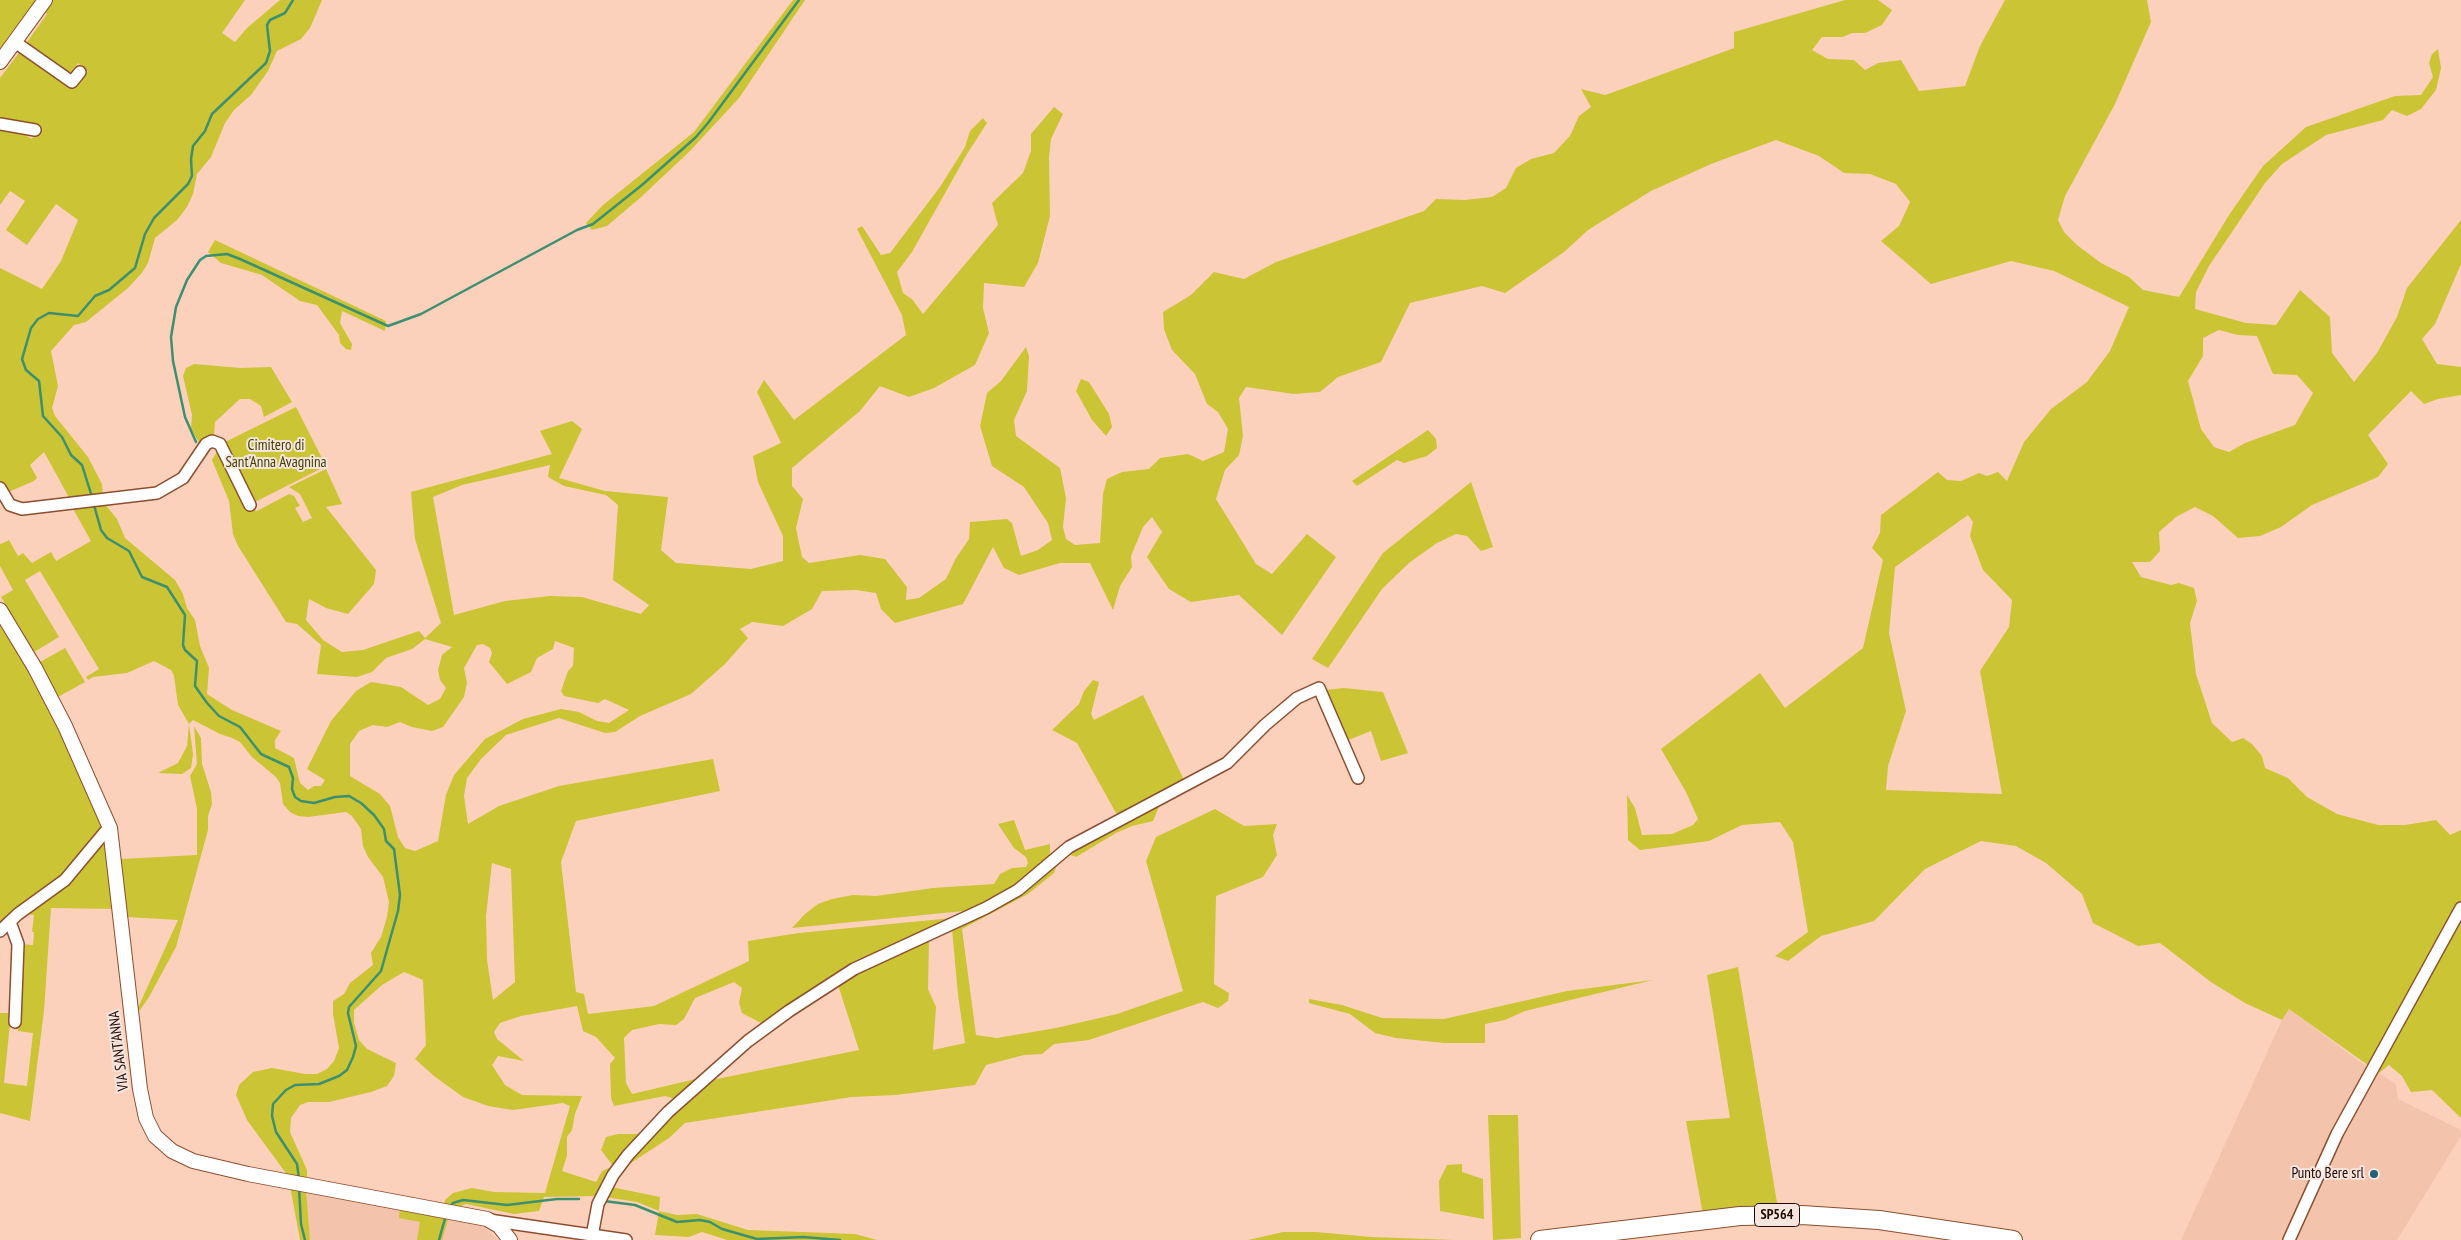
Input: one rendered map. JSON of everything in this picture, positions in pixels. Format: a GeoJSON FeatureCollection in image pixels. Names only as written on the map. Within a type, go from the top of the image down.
{"type":"FeatureCollection","features":[{"type":"Feature","properties":{"kind":"main road","name":"SP564"},"geometry":{"type":"LineString","coordinates":[[1540,1240],[1740,1216],[1802,1215],[1879,1220],[2013,1240]]}},
{"type":"Feature","properties":{"kind":"street"},"geometry":{"type":"LineString","coordinates":[[0,62],[45,0]]}},
{"type":"Feature","properties":{"kind":"street"},"geometry":{"type":"LineString","coordinates":[[15,42],[72,82],[80,72]]}},
{"type":"Feature","properties":{"kind":"street"},"geometry":{"type":"LineString","coordinates":[[0,124],[35,130]]}},
{"type":"Feature","properties":{"kind":"street"},"geometry":{"type":"LineString","coordinates":[[0,488],[10,505],[20,509],[149,495],[165,490],[187,474],[206,444],[212,441],[220,444],[250,504]]}},
{"type":"Feature","properties":{"kind":"street","name":"VIA SANT'ANNA"},"geometry":{"type":"LineString","coordinates":[[0,610],[35,668],[60,717],[110,828],[140,1089],[150,1127],[165,1147],[187,1158],[288,1182],[487,1219],[499,1226],[510,1240]]}},
{"type":"Feature","properties":{"kind":"street"},"geometry":{"type":"LineString","coordinates":[[592,1236],[598,1204],[613,1175],[628,1155],[668,1112],[748,1041],[789,1011],[854,969],[1018,890],[1069,847],[1227,763],[1265,725],[1297,698],[1319,688],[1358,778]]}},
{"type":"Feature","properties":{"kind":"street"},"geometry":{"type":"LineString","coordinates":[[0,931],[65,880],[110,828]]}},
{"type":"Feature","properties":{"kind":"street"},"geometry":{"type":"LineString","coordinates":[[2289,1240],[2337,1134],[2461,908]]}},
{"type":"Feature","properties":{"kind":"street"},"geometry":{"type":"LineString","coordinates":[[10,922],[18,944],[15,1022]]}},
{"type":"Feature","properties":{"kind":"street"},"geometry":{"type":"LineString","coordinates":[[487,1219],[626,1240]]}},
{"type":"Feature","properties":{"kind":"shaded area"},"geometry":{"type":"Polygon","coordinates":[[[2289,1009],[2359,1061],[2396,1084],[2398,1099],[2461,1130],[2461,1136],[2397,1240],[2181,1240],[2282,1020],[2289,1009]]]}},
{"type":"Feature","properties":{"kind":"shaded area"},"geometry":{"type":"Polygon","coordinates":[[[306,1189],[480,1223],[498,1240],[310,1240],[306,1189]]]}},
{"type":"Feature","properties":{"kind":"green space"},"geometry":{"type":"Polygon","coordinates":[[[0,0],[39,0],[0,53],[0,0]]]}},
{"type":"Feature","properties":{"kind":"green space"},"geometry":{"type":"Polygon","coordinates":[[[51,0],[245,0],[222,33],[235,42],[247,28],[280,0],[322,0],[310,28],[301,39],[277,51],[268,71],[251,95],[234,110],[225,123],[211,157],[197,174],[193,194],[187,207],[177,220],[155,238],[148,263],[141,274],[128,288],[86,322],[74,325],[51,351],[58,386],[52,408],[55,416],[88,457],[102,484],[103,497],[71,501],[44,452],[30,465],[37,478],[34,481],[6,493],[0,483],[0,268],[42,289],[61,261],[78,220],[56,204],[27,245],[6,230],[25,201],[10,191],[0,205],[0,128],[20,132],[32,139],[35,130],[0,120],[0,78],[21,50],[72,86],[78,85],[88,71],[78,63],[69,76],[25,45],[47,14],[44,11],[51,0]]]}},
{"type":"Feature","properties":{"kind":"green space"},"geometry":{"type":"Polygon","coordinates":[[[793,0],[805,0],[739,98],[690,151],[640,198],[607,226],[592,230],[586,223],[603,205],[694,132],[793,0]]]}},
{"type":"Feature","properties":{"kind":"green space"},"geometry":{"type":"Polygon","coordinates":[[[1845,0],[1878,0],[1892,10],[1882,25],[1865,33],[1852,33],[1843,37],[1822,37],[1812,50],[1828,59],[1854,60],[1865,70],[1878,63],[1901,60],[1919,91],[1965,86],[1980,46],[2005,0],[2147,0],[2151,22],[2115,104],[2065,196],[2058,220],[2064,232],[2077,245],[2101,263],[2129,277],[2143,290],[2179,297],[2229,215],[2263,166],[2306,127],[2395,96],[2421,95],[2433,77],[2429,63],[2432,54],[2438,49],[2441,68],[2436,90],[2421,109],[2407,116],[2392,110],[2383,120],[2326,135],[2282,164],[2265,183],[2209,266],[2196,292],[2195,309],[2246,323],[2276,325],[2300,290],[2330,317],[2332,353],[2354,382],[2377,353],[2397,317],[2407,288],[2461,220],[2461,264],[2435,324],[2422,339],[2437,364],[2461,367],[2461,395],[2438,399],[2424,404],[2411,391],[2368,435],[2388,464],[2378,477],[2312,505],[2281,527],[2260,536],[2238,538],[2213,516],[2195,507],[2176,517],[2159,532],[2160,551],[2150,562],[2132,562],[2141,577],[2171,585],[2179,583],[2194,588],[2197,601],[2190,623],[2196,674],[2212,723],[2232,742],[2243,738],[2252,744],[2262,756],[2265,768],[2288,778],[2307,797],[2337,814],[2378,825],[2405,825],[2436,820],[2450,835],[2461,830],[2461,901],[2443,938],[2461,919],[2461,1118],[2432,1090],[2411,1092],[2402,1076],[2389,1065],[2379,1073],[2289,1009],[2282,1020],[2245,1003],[2211,982],[2160,943],[2138,946],[2093,923],[2082,894],[2046,863],[2016,846],[1981,841],[1925,869],[1874,921],[1821,936],[1788,961],[1775,956],[1808,932],[1793,842],[1780,822],[1742,825],[1709,841],[1640,850],[1628,840],[1627,795],[1635,808],[1642,835],[1672,834],[1693,825],[1698,819],[1686,792],[1661,749],[1760,673],[1785,708],[1863,648],[1883,560],[1872,548],[1880,533],[1881,515],[1938,472],[1947,480],[1961,481],[1979,473],[1987,476],[1998,472],[2007,481],[2024,442],[2051,409],[2087,382],[2110,351],[2129,307],[2054,271],[2011,261],[1931,284],[1881,241],[1899,226],[1910,202],[1896,184],[1870,174],[1844,173],[1819,156],[1776,140],[1711,164],[1651,191],[1588,230],[1564,252],[1505,293],[1482,286],[1410,303],[1381,362],[1338,377],[1320,392],[1294,394],[1246,387],[1239,398],[1243,436],[1239,455],[1225,470],[1216,499],[1256,564],[1272,574],[1307,534],[1336,557],[1282,635],[1239,595],[1191,602],[1169,589],[1147,557],[1162,532],[1152,517],[1143,527],[1131,556],[1132,567],[1120,586],[1113,610],[1090,563],[1060,563],[1019,575],[1004,568],[993,547],[963,604],[895,623],[881,609],[876,593],[856,590],[822,591],[812,609],[783,626],[752,622],[740,629],[748,638],[725,664],[691,694],[640,716],[615,732],[605,733],[559,718],[506,735],[481,759],[467,778],[464,796],[468,824],[499,806],[559,786],[713,759],[720,791],[576,821],[561,862],[576,992],[584,994],[588,1014],[654,1006],[749,961],[748,941],[799,933],[952,918],[763,1024],[742,1013],[739,1003],[742,988],[734,982],[695,998],[684,1019],[676,1025],[659,1024],[632,1030],[624,1038],[626,1083],[632,1094],[700,1078],[676,1099],[665,1096],[614,1106],[611,1098],[610,1064],[615,1058],[596,1037],[583,1031],[577,1006],[521,1016],[500,1023],[494,1032],[497,1039],[524,1061],[498,1056],[492,1065],[505,1085],[522,1095],[582,1096],[575,1114],[572,1130],[567,1137],[567,1156],[562,1171],[596,1182],[602,1171],[613,1166],[601,1150],[606,1137],[618,1134],[641,1134],[597,1196],[544,1197],[539,1211],[514,1214],[466,1204],[458,1207],[444,1206],[445,1200],[453,1193],[472,1188],[494,1192],[545,1193],[570,1106],[563,1103],[513,1110],[488,1106],[463,1097],[434,1076],[415,1059],[426,1045],[423,980],[404,972],[382,985],[354,1010],[354,1023],[359,1040],[367,1049],[396,1063],[394,1076],[387,1086],[371,1092],[329,1102],[308,1102],[300,1105],[291,1118],[290,1132],[307,1170],[307,1179],[288,1176],[247,1120],[236,1095],[239,1085],[253,1072],[272,1068],[305,1074],[317,1074],[327,1069],[334,1061],[339,1048],[333,1014],[333,1001],[344,994],[350,983],[373,965],[371,953],[381,937],[389,902],[383,877],[368,857],[363,846],[361,829],[352,816],[346,812],[308,817],[298,816],[290,812],[283,804],[280,783],[276,777],[252,757],[240,742],[193,720],[189,724],[178,705],[174,676],[171,670],[154,661],[127,673],[93,677],[88,680],[86,677],[99,669],[40,571],[25,580],[59,637],[34,652],[1,597],[13,590],[0,566],[0,543],[9,540],[18,556],[23,553],[32,563],[51,552],[56,561],[91,541],[72,507],[104,503],[117,519],[125,538],[175,580],[183,594],[187,608],[195,620],[200,646],[209,668],[207,694],[232,710],[281,731],[275,740],[275,748],[294,758],[300,783],[308,790],[314,786],[321,786],[325,780],[307,769],[331,721],[356,691],[371,682],[401,687],[428,705],[440,699],[446,688],[440,680],[438,670],[442,655],[452,647],[425,639],[412,649],[386,658],[372,672],[357,677],[317,674],[321,645],[297,624],[286,622],[238,546],[233,534],[229,501],[212,460],[218,450],[247,508],[257,511],[289,494],[294,496],[300,506],[295,508],[303,522],[312,518],[300,494],[289,487],[326,469],[342,504],[326,507],[376,570],[374,584],[348,614],[326,608],[309,599],[306,620],[323,640],[342,652],[363,650],[419,631],[425,638],[441,623],[415,539],[411,492],[552,454],[540,431],[572,421],[582,429],[559,478],[605,491],[668,497],[661,550],[676,563],[751,569],[783,561],[783,536],[758,482],[753,456],[781,443],[757,392],[764,380],[794,420],[906,335],[902,315],[857,229],[862,226],[881,255],[890,253],[940,187],[965,147],[970,131],[983,118],[987,123],[967,154],[912,252],[897,272],[903,293],[912,299],[923,314],[998,225],[992,203],[1023,173],[1031,151],[1031,134],[1054,107],[1063,114],[1051,139],[1049,157],[1050,216],[1038,263],[1024,287],[984,283],[983,308],[989,333],[975,365],[934,388],[909,397],[880,386],[860,411],[792,468],[792,486],[803,499],[796,528],[802,557],[809,563],[860,555],[885,559],[907,587],[906,600],[919,598],[946,579],[956,558],[969,539],[970,522],[1007,519],[1012,523],[1021,556],[1038,550],[1052,540],[1048,523],[1024,487],[992,466],[980,426],[987,393],[1001,381],[1026,347],[1029,356],[1027,391],[1014,420],[1016,436],[1060,468],[1066,498],[1063,527],[1066,539],[1075,545],[1100,543],[1103,494],[1107,479],[1122,472],[1149,469],[1160,458],[1188,454],[1203,461],[1224,452],[1228,429],[1218,412],[1207,404],[1195,374],[1172,350],[1164,329],[1163,312],[1191,295],[1214,272],[1244,279],[1276,262],[1424,211],[1436,199],[1465,200],[1492,197],[1506,188],[1516,168],[1531,159],[1554,153],[1570,136],[1579,116],[1591,107],[1581,89],[1605,95],[1734,48],[1734,32],[1845,0]],[[2219,330],[2203,338],[2203,356],[2188,381],[2201,429],[2214,447],[2229,452],[2245,443],[2295,425],[2313,393],[2297,375],[2273,374],[2257,336],[2238,335],[2219,330]],[[550,465],[462,485],[433,497],[454,615],[505,601],[550,596],[582,597],[641,614],[649,605],[613,580],[618,505],[606,495],[564,486],[548,477],[550,465]],[[1968,515],[1895,567],[1889,633],[1906,711],[1888,766],[1886,790],[2002,794],[1980,671],[2009,627],[2012,600],[1983,570],[1970,536],[1973,522],[1968,515]],[[555,641],[553,649],[537,658],[531,672],[507,684],[489,662],[492,653],[490,648],[483,644],[477,645],[464,668],[467,683],[464,697],[443,727],[432,731],[412,727],[400,722],[387,727],[373,725],[359,731],[350,744],[350,776],[380,794],[390,806],[398,837],[405,848],[415,851],[438,841],[446,795],[454,775],[485,739],[523,719],[561,709],[579,712],[597,721],[609,723],[629,710],[605,699],[598,703],[564,696],[561,691],[568,671],[573,666],[574,648],[555,641]],[[492,863],[486,916],[487,960],[493,1000],[515,982],[511,869],[492,863]]]}},
{"type":"Feature","properties":{"kind":"green space"},"geometry":{"type":"Polygon","coordinates":[[[215,240],[386,321],[385,331],[342,311],[340,323],[352,344],[351,350],[346,349],[340,343],[339,335],[317,305],[300,301],[262,275],[221,263],[208,252],[215,240]]]}},
{"type":"Feature","properties":{"kind":"green space"},"geometry":{"type":"Polygon","coordinates":[[[194,364],[240,368],[271,367],[292,402],[264,417],[261,406],[250,399],[240,399],[215,422],[214,436],[203,438],[200,444],[191,429],[192,415],[183,376],[186,368],[194,364]]]}},
{"type":"Feature","properties":{"kind":"green space"},"geometry":{"type":"Polygon","coordinates":[[[1081,379],[1089,382],[1109,414],[1112,427],[1106,436],[1092,420],[1076,391],[1081,379]]]}},
{"type":"Feature","properties":{"kind":"green space","name":"Cimitero di Sant'Anna Avagnina"},"geometry":{"type":"Polygon","coordinates":[[[296,407],[326,466],[255,502],[225,442],[296,407]]]}},
{"type":"Feature","properties":{"kind":"green space"},"geometry":{"type":"Polygon","coordinates":[[[1428,430],[1436,439],[1437,448],[1427,456],[1404,463],[1397,460],[1357,486],[1352,481],[1428,430]]]}},
{"type":"Feature","properties":{"kind":"green space"},"geometry":{"type":"Polygon","coordinates":[[[1471,482],[1493,547],[1481,551],[1467,536],[1456,534],[1437,543],[1410,562],[1382,589],[1328,668],[1312,659],[1383,553],[1471,482]]]}},
{"type":"Feature","properties":{"kind":"green space"},"geometry":{"type":"Polygon","coordinates":[[[0,621],[33,675],[57,722],[103,827],[66,873],[0,925],[0,621]]]}},
{"type":"Feature","properties":{"kind":"green space"},"geometry":{"type":"Polygon","coordinates":[[[65,648],[85,682],[58,697],[40,662],[65,648]]]}},
{"type":"Feature","properties":{"kind":"green space"},"geometry":{"type":"Polygon","coordinates":[[[1093,680],[1099,682],[1091,714],[1094,720],[1143,695],[1185,782],[1121,814],[1116,813],[1077,743],[1052,730],[1079,704],[1084,691],[1093,680]]]}},
{"type":"Feature","properties":{"kind":"green space"},"geometry":{"type":"Polygon","coordinates":[[[1344,688],[1383,692],[1408,753],[1381,761],[1371,731],[1346,741],[1325,690],[1344,688]]]}},
{"type":"Feature","properties":{"kind":"green space"},"geometry":{"type":"Polygon","coordinates":[[[189,724],[193,754],[191,768],[182,774],[158,773],[178,763],[187,746],[189,724]]]}},
{"type":"Feature","properties":{"kind":"green space"},"geometry":{"type":"Polygon","coordinates":[[[194,726],[201,738],[202,764],[211,792],[212,804],[208,816],[208,830],[176,947],[149,997],[140,1010],[136,1012],[178,920],[127,917],[121,859],[197,855],[197,809],[190,776],[197,764],[194,726]]]}},
{"type":"Feature","properties":{"kind":"green space"},"geometry":{"type":"Polygon","coordinates":[[[1161,802],[1153,821],[1132,826],[1116,833],[1076,857],[1068,854],[1161,802]]]}},
{"type":"Feature","properties":{"kind":"green space"},"geometry":{"type":"Polygon","coordinates":[[[1215,809],[1244,826],[1277,824],[1273,835],[1277,855],[1263,877],[1216,896],[1214,984],[1229,993],[1228,1001],[1218,1008],[1203,1002],[1089,1040],[1054,1044],[1042,1054],[1024,1055],[986,1065],[975,1085],[896,1095],[852,1097],[685,1123],[669,1138],[622,1169],[661,1124],[712,1080],[859,1050],[838,985],[859,971],[929,940],[928,989],[936,1007],[933,1050],[965,1043],[958,995],[952,929],[1010,899],[1035,883],[1058,862],[1054,873],[1028,894],[962,929],[976,1035],[997,1038],[1056,1028],[1117,1014],[1183,991],[1146,861],[1156,837],[1215,809]]]}},
{"type":"Feature","properties":{"kind":"green space"},"geometry":{"type":"Polygon","coordinates":[[[1014,820],[1025,850],[1050,844],[1050,853],[1047,860],[1031,875],[998,896],[964,911],[792,928],[818,904],[832,899],[853,895],[876,896],[933,888],[994,884],[1000,874],[1012,868],[1026,867],[1028,863],[1026,857],[1014,848],[998,824],[1014,820]]]}},
{"type":"Feature","properties":{"kind":"green space"},"geometry":{"type":"Polygon","coordinates":[[[106,836],[114,909],[51,908],[44,1011],[30,1121],[0,1113],[0,1013],[11,1013],[4,1083],[27,1086],[33,1033],[18,1031],[21,944],[33,945],[34,915],[25,914],[106,836]]]}},
{"type":"Feature","properties":{"kind":"green space"},"geometry":{"type":"Polygon","coordinates":[[[1738,967],[1778,1209],[1703,1215],[1686,1121],[1730,1118],[1707,975],[1738,967]]]}},
{"type":"Feature","properties":{"kind":"green space"},"geometry":{"type":"Polygon","coordinates":[[[1653,980],[1525,1011],[1505,1020],[1485,1024],[1485,1043],[1444,1043],[1396,1038],[1375,1033],[1350,1014],[1309,1003],[1309,999],[1342,1005],[1382,1018],[1444,1019],[1567,991],[1653,980]]]}},
{"type":"Feature","properties":{"kind":"green space"},"geometry":{"type":"Polygon","coordinates":[[[1488,1115],[1518,1115],[1521,1238],[1493,1240],[1488,1115]]]}},
{"type":"Feature","properties":{"kind":"green space"},"geometry":{"type":"Polygon","coordinates":[[[1462,1164],[1462,1172],[1483,1179],[1484,1219],[1440,1211],[1439,1181],[1447,1165],[1462,1164]]]}},
{"type":"Feature","properties":{"kind":"green space"},"geometry":{"type":"Polygon","coordinates":[[[290,1186],[306,1189],[310,1240],[300,1240],[290,1186]]]}},
{"type":"Feature","properties":{"kind":"green space"},"geometry":{"type":"Polygon","coordinates":[[[611,1187],[660,1197],[659,1211],[637,1202],[605,1197],[611,1187]]]}},
{"type":"Feature","properties":{"kind":"green space"},"geometry":{"type":"Polygon","coordinates":[[[400,1206],[449,1216],[442,1240],[417,1240],[420,1222],[399,1218],[400,1206]]]}},
{"type":"Feature","properties":{"kind":"green space"},"geometry":{"type":"Polygon","coordinates":[[[659,1211],[677,1215],[697,1214],[748,1230],[855,1234],[877,1240],[727,1240],[702,1232],[689,1237],[655,1235],[659,1211]]]}},
{"type":"Feature","properties":{"kind":"green space"},"geometry":{"type":"Polygon","coordinates":[[[1283,1232],[1316,1232],[1371,1237],[1454,1240],[1248,1240],[1283,1232]]]}},
{"type":"Feature","properties":{"kind":"waterway"},"geometry":{"type":"LineString","coordinates":[[92,497],[82,465],[71,455],[62,437],[43,416],[39,381],[26,370],[22,359],[31,328],[38,319],[49,313],[78,316],[95,296],[109,290],[135,268],[145,234],[154,218],[188,184],[192,176],[191,159],[193,146],[205,131],[212,114],[266,63],[270,51],[267,25],[270,20],[285,13],[293,0]]}},
{"type":"Feature","properties":{"kind":"waterway"},"geometry":{"type":"LineString","coordinates":[[196,442],[185,417],[173,361],[171,337],[176,307],[187,280],[200,260],[206,256],[227,254],[388,326],[421,314],[577,230],[593,224],[642,185],[695,138],[708,123],[799,0]]}},
{"type":"Feature","properties":{"kind":"waterway"},"geometry":{"type":"LineString","coordinates":[[94,505],[101,530],[107,538],[129,551],[142,577],[167,587],[185,615],[183,645],[185,650],[197,661],[195,686],[207,703],[219,716],[240,727],[261,754],[289,767],[293,778],[292,789],[295,797],[301,801],[314,803],[335,797],[349,796],[361,803],[374,815],[384,829],[386,841],[394,849],[400,895],[398,911],[381,971],[349,1007],[348,1013],[356,1046],[347,1070],[339,1076],[319,1084],[295,1085],[286,1090],[273,1104],[272,1116],[276,1132],[297,1164],[299,1179]]}},
{"type":"Feature","properties":{"kind":"waterway"},"geometry":{"type":"LineString","coordinates":[[299,1187],[301,1224],[305,1240]]}},
{"type":"Feature","properties":{"kind":"waterway"},"geometry":{"type":"LineString","coordinates":[[449,1208],[453,1203],[463,1200],[507,1205],[557,1199],[579,1199]]}},
{"type":"Feature","properties":{"kind":"waterway"},"geometry":{"type":"LineString","coordinates":[[604,1201],[635,1205],[677,1222],[700,1220],[710,1222],[722,1229],[757,1239],[803,1237],[840,1240]]}},
{"type":"Feature","properties":{"kind":"waterway"},"geometry":{"type":"LineString","coordinates":[[439,1240],[446,1215]]}},
{"type":"Feature","properties":{"kind":"place","name":"Punto Bere srl"},"geometry":{"type":"Point","coordinates":[2374,1174]}}]}
